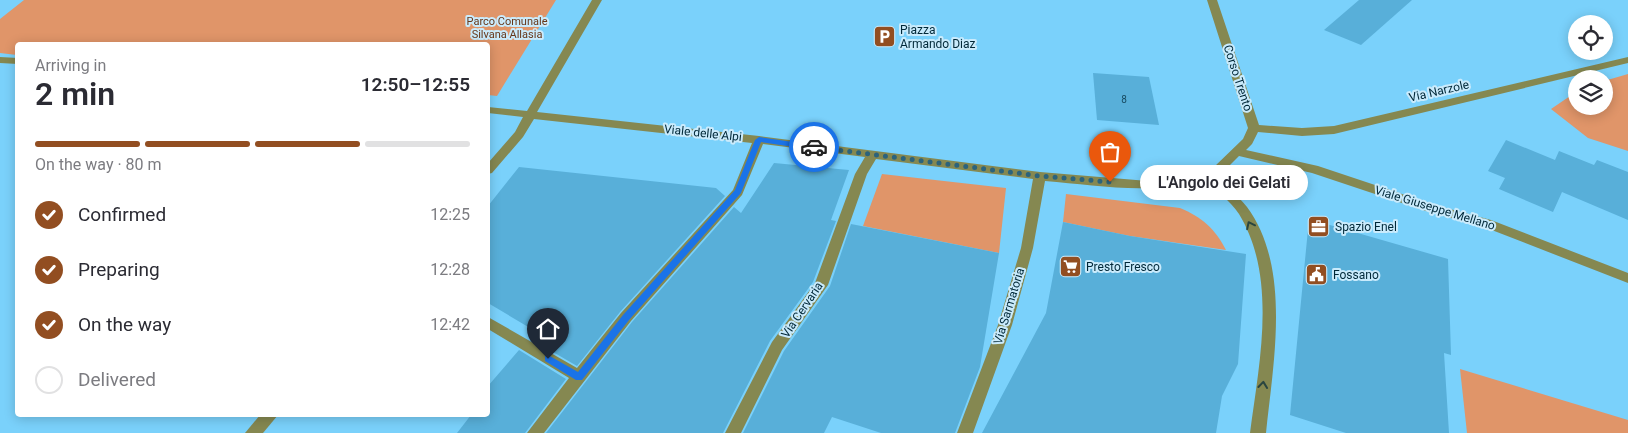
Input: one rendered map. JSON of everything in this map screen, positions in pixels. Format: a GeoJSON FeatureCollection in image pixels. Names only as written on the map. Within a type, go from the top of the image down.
{"type":"FeatureCollection","features":[{"type":"Feature","properties":{"kind":"street"},"geometry":{"type":"LineString","coordinates":[[490,168],[519,134],[597,0]]}},
{"type":"Feature","properties":{"kind":"street","name":"Corso Trento"},"geometry":{"type":"LineString","coordinates":[[1212,0],[1254,128],[1248,141],[1237,152]]}},
{"type":"Feature","properties":{"kind":"street"},"geometry":{"type":"LineString","coordinates":[[0,60],[15,61]]}},
{"type":"Feature","properties":{"kind":"street","name":"Via Narzole"},"geometry":{"type":"LineString","coordinates":[[1254,128],[1302,132],[1334,130],[1628,60]]}},
{"type":"Feature","properties":{"kind":"street","name":"Viale delle Alpi"},"geometry":{"type":"LineString","coordinates":[[490,110],[759,140],[1040,176],[1148,185],[1168,184],[1206,175],[1218,170],[1237,152]]}},
{"type":"Feature","properties":{"kind":"street"},"geometry":{"type":"LineString","coordinates":[[535,433],[626,317],[738,192],[759,140]]}},
{"type":"Feature","properties":{"kind":"street","name":"Viale Giuseppe Mellano"},"geometry":{"type":"LineString","coordinates":[[1237,152],[1314,169],[1433,209],[1487,223],[1628,278]]}},
{"type":"Feature","properties":{"kind":"street","name":"Via Cervaria"},"geometry":{"type":"LineString","coordinates":[[733,433],[777,346],[821,285],[861,174],[872,155]]}},
{"type":"Feature","properties":{"kind":"street"},"geometry":{"type":"LineString","coordinates":[[1206,175],[1243,211],[1253,230],[1268,279],[1268,340],[1258,433]]}},
{"type":"Feature","properties":{"kind":"street","name":"Via Sarmatoria"},"geometry":{"type":"LineString","coordinates":[[965,433],[1005,326],[1027,248],[1040,176]]}},
{"type":"Feature","properties":{"kind":"street"},"geometry":{"type":"LineString","coordinates":[[490,323],[579,377]]}},
{"type":"Feature","properties":{"kind":"street"},"geometry":{"type":"LineString","coordinates":[[253,433],[268,417]]}},
{"type":"Feature","properties":{"kind":"green space","name":"Parco Comunale Silvana Allasia"},"geometry":{"type":"Polygon","coordinates":[[[24,0],[556,0],[497,96],[490,95],[490,42],[15,42],[15,55],[0,53],[0,19],[24,0]]]}},
{"type":"Feature","properties":{"kind":"green space"},"geometry":{"type":"Polygon","coordinates":[[[1628,74],[1628,151],[1588,138],[1551,109],[1568,97],[1568,115],[1613,115],[1613,78],[1628,74]]]}},
{"type":"Feature","properties":{"kind":"green space"},"geometry":{"type":"Polygon","coordinates":[[[882,174],[1006,188],[999,253],[863,226],[882,174]]]}},
{"type":"Feature","properties":{"kind":"green space"},"geometry":{"type":"Polygon","coordinates":[[[1066,194],[1180,208],[1195,215],[1207,224],[1226,250],[1130,236],[1063,222],[1066,194]]]}},
{"type":"Feature","properties":{"kind":"green space"},"geometry":{"type":"Polygon","coordinates":[[[1460,369],[1628,420],[1628,433],[1467,433],[1460,369]]]}},
{"type":"Feature","properties":{"kind":"building"},"geometry":{"type":"Polygon","coordinates":[[[1359,0],[1412,0],[1361,45],[1324,30],[1359,0]]]}},
{"type":"Feature","properties":{"kind":"building"},"geometry":{"type":"Polygon","coordinates":[[[1093,73],[1149,77],[1159,125],[1097,120],[1093,73]]]}},
{"type":"Feature","properties":{"kind":"building"},"geometry":{"type":"Polygon","coordinates":[[[1506,140],[1555,160],[1559,151],[1594,165],[1597,160],[1628,172],[1628,220],[1562,192],[1553,212],[1499,189],[1505,178],[1488,171],[1506,140]]]}},
{"type":"Feature","properties":{"kind":"building"},"geometry":{"type":"Polygon","coordinates":[[[774,163],[849,170],[831,220],[836,221],[813,282],[770,341],[723,433],[546,433],[632,322],[734,207],[741,213],[774,163]]]}},
{"type":"Feature","properties":{"kind":"building"},"geometry":{"type":"Polygon","coordinates":[[[519,167],[716,188],[725,196],[620,312],[577,366],[529,338],[535,331],[490,304],[490,203],[519,167]]]}},
{"type":"Feature","properties":{"kind":"building"},"geometry":{"type":"Polygon","coordinates":[[[1309,219],[1448,259],[1451,355],[1444,353],[1449,433],[1346,433],[1290,415],[1309,219]]]}},
{"type":"Feature","properties":{"kind":"building"},"geometry":{"type":"Polygon","coordinates":[[[1063,222],[1130,236],[1246,254],[1238,364],[1222,396],[1216,433],[982,433],[1046,313],[1063,222]]]}},
{"type":"Feature","properties":{"kind":"building"},"geometry":{"type":"Polygon","coordinates":[[[851,224],[999,253],[980,367],[955,433],[881,433],[832,417],[824,433],[743,433],[784,351],[830,286],[851,224]]]}},
{"type":"Feature","properties":{"kind":"building"},"geometry":{"type":"Polygon","coordinates":[[[519,350],[566,379],[525,433],[457,433],[469,417],[490,417],[490,384],[519,350]]]}},
{"type":"Feature","properties":{"kind":"way so far"},"geometry":{"type":"LineString","coordinates":[[814,147],[1040,176],[1110,182]]}},
{"type":"Feature","properties":{"kind":"place","name":"Piazza Armando Diaz"},"geometry":{"type":"Point","coordinates":[884,37]}},
{"type":"Feature","properties":{"kind":"place","name":"L'Angolo dei Gelati"},"geometry":{"type":"Point","coordinates":[1110,182]}},
{"type":"Feature","properties":{"kind":"place","name":"Spazio Enel"},"geometry":{"type":"Point","coordinates":[1319,227]}},
{"type":"Feature","properties":{"kind":"place","name":"Presto Fresco"},"geometry":{"type":"Point","coordinates":[1070,267]}},
{"type":"Feature","properties":{"kind":"place","name":"Fossano"},"geometry":{"type":"Point","coordinates":[1317,275]}},
{"type":"Feature","properties":{"kind":"route"},"geometry":{"type":"LineString","coordinates":[[548,359],[579,377],[626,317],[738,192],[759,140],[814,147]]}}]}
